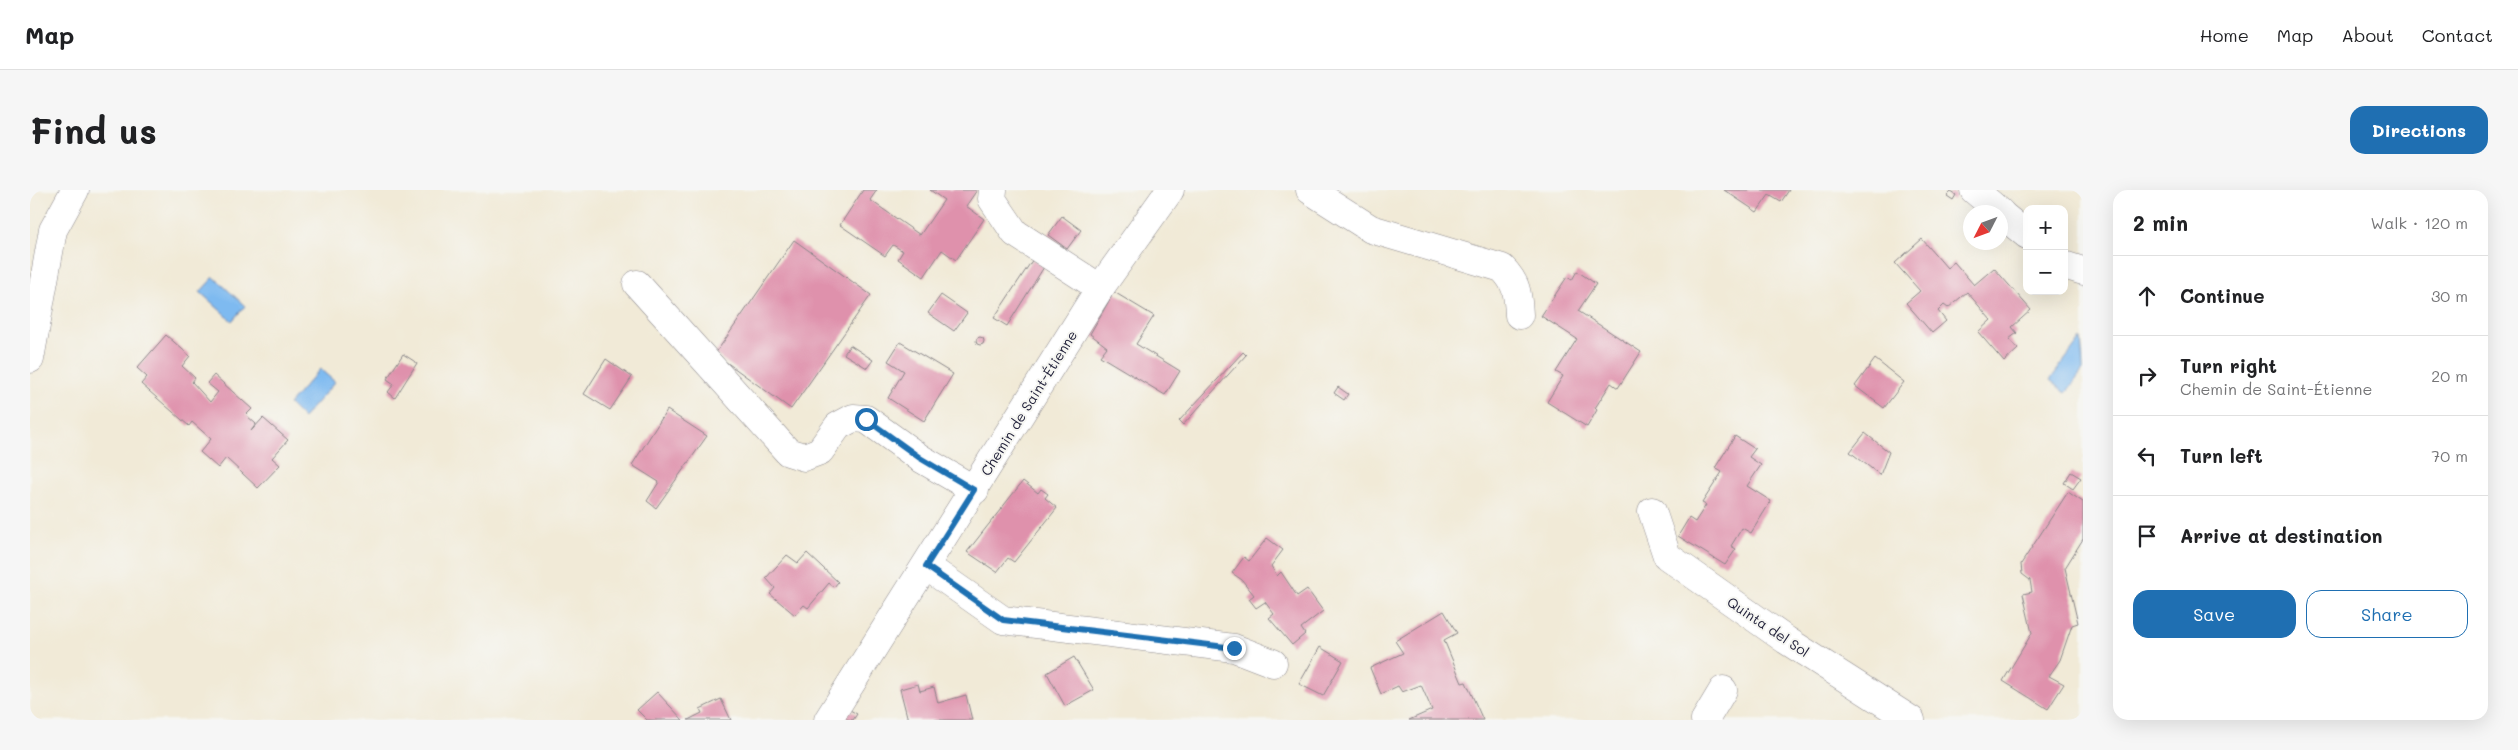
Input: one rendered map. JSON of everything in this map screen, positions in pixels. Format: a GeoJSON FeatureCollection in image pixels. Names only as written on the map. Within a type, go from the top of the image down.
{"type":"FeatureCollection","features":[{"type":"Feature","properties":{"kind":"street"},"geometry":{"type":"LineString","coordinates":[[30,359],[52,230],[75,190]]}},
{"type":"Feature","properties":{"kind":"street"},"geometry":{"type":"LineString","coordinates":[[994,190],[992,200],[1015,232],[1100,288]]}},
{"type":"Feature","properties":{"kind":"street","name":"Chemin de Saint-Étienne"},"geometry":{"type":"LineString","coordinates":[[828,720],[1100,288],[1170,190]]}},
{"type":"Feature","properties":{"kind":"street"},"geometry":{"type":"LineString","coordinates":[[1310,190],[1371,229],[1502,268],[1511,277],[1518,289],[1519,315]]}},
{"type":"Feature","properties":{"kind":"street"},"geometry":{"type":"LineString","coordinates":[[1974,190],[1991,205]]}},
{"type":"Feature","properties":{"kind":"street"},"geometry":{"type":"LineString","coordinates":[[2008,220],[2023,233]]}},
{"type":"Feature","properties":{"kind":"street"},"geometry":{"type":"LineString","coordinates":[[2068,266],[2083,271]]}},
{"type":"Feature","properties":{"kind":"street"},"geometry":{"type":"LineString","coordinates":[[637,284],[788,452],[804,456],[820,451],[838,426],[854,418],[866,419],[920,458],[974,490]]}},
{"type":"Feature","properties":{"kind":"street","name":"Quinta del Sol"},"geometry":{"type":"LineString","coordinates":[[1652,511],[1667,556],[1786,640],[1911,720]]}},
{"type":"Feature","properties":{"kind":"street"},"geometry":{"type":"LineString","coordinates":[[926,566],[1003,620],[1234,648],[1273,662]]}},
{"type":"Feature","properties":{"kind":"street"},"geometry":{"type":"LineString","coordinates":[[1705,720],[1723,690]]}},
{"type":"Feature","properties":{"kind":"water"},"geometry":{"type":"Polygon","coordinates":[[[214,277],[245,306],[232,321],[200,292],[214,277]]]}},
{"type":"Feature","properties":{"kind":"water"},"geometry":{"type":"Polygon","coordinates":[[[2081,338],[2083,370],[2066,393],[2050,380],[2081,338]]]}},
{"type":"Feature","properties":{"kind":"water"},"geometry":{"type":"Polygon","coordinates":[[[320,369],[335,382],[303,418],[289,404],[320,369]]]}},
{"type":"Feature","properties":{"kind":"building"},"geometry":{"type":"Polygon","coordinates":[[[863,190],[877,190],[870,200],[920,235],[944,200],[930,190],[977,190],[966,206],[984,219],[956,260],[942,250],[924,277],[898,259],[903,251],[893,245],[885,256],[840,225],[863,190]]]}},
{"type":"Feature","properties":{"kind":"building"},"geometry":{"type":"Polygon","coordinates":[[[1724,190],[1789,190],[1781,202],[1769,195],[1757,212],[1724,190]]]}},
{"type":"Feature","properties":{"kind":"building"},"geometry":{"type":"Polygon","coordinates":[[[1951,192],[1956,195],[1953,200],[1947,196],[1951,192]]]}},
{"type":"Feature","properties":{"kind":"building"},"geometry":{"type":"Polygon","coordinates":[[[1062,216],[1081,230],[1067,249],[1048,235],[1062,216]]]}},
{"type":"Feature","properties":{"kind":"building"},"geometry":{"type":"Polygon","coordinates":[[[1922,239],[1947,268],[1954,262],[1974,285],[1994,268],[2031,310],[2012,327],[2017,333],[2009,339],[2018,349],[2004,362],[1978,332],[1991,320],[1967,292],[1948,308],[1944,305],[1938,311],[1946,321],[1932,333],[1906,303],[1920,291],[1895,263],[1922,239]]]}},
{"type":"Feature","properties":{"kind":"building"},"geometry":{"type":"Polygon","coordinates":[[[794,240],[871,295],[791,409],[715,354],[794,240]]]}},
{"type":"Feature","properties":{"kind":"building"},"geometry":{"type":"Polygon","coordinates":[[[1033,259],[1044,267],[1007,326],[994,318],[1033,259]]]}},
{"type":"Feature","properties":{"kind":"building"},"geometry":{"type":"Polygon","coordinates":[[[1577,271],[1596,284],[1578,311],[1641,352],[1618,388],[1611,383],[1595,408],[1597,410],[1587,427],[1547,402],[1563,376],[1556,372],[1577,339],[1541,316],[1567,277],[1572,280],[1577,271]]]}},
{"type":"Feature","properties":{"kind":"building"},"geometry":{"type":"Polygon","coordinates":[[[1114,292],[1154,316],[1136,344],[1180,371],[1165,395],[1100,356],[1107,347],[1090,334],[1114,292]]]}},
{"type":"Feature","properties":{"kind":"building"},"geometry":{"type":"Polygon","coordinates":[[[941,295],[967,313],[954,331],[928,313],[941,295]]]}},
{"type":"Feature","properties":{"kind":"building"},"geometry":{"type":"Polygon","coordinates":[[[166,335],[190,356],[182,366],[195,378],[192,382],[210,402],[218,392],[207,383],[214,375],[252,409],[246,415],[256,424],[251,431],[263,418],[288,440],[272,458],[280,465],[258,488],[226,458],[218,468],[200,452],[211,439],[192,422],[189,426],[141,384],[147,377],[137,368],[166,335]]]}},
{"type":"Feature","properties":{"kind":"building"},"geometry":{"type":"Polygon","coordinates":[[[980,337],[984,341],[980,345],[976,341],[980,337]]]}},
{"type":"Feature","properties":{"kind":"building"},"geometry":{"type":"Polygon","coordinates":[[[900,342],[953,374],[924,421],[888,398],[904,371],[888,361],[900,342]]]}},
{"type":"Feature","properties":{"kind":"building"},"geometry":{"type":"Polygon","coordinates":[[[850,345],[873,360],[867,368],[844,354],[850,345]]]}},
{"type":"Feature","properties":{"kind":"building"},"geometry":{"type":"Polygon","coordinates":[[[1243,352],[1246,355],[1183,425],[1179,421],[1243,352]]]}},
{"type":"Feature","properties":{"kind":"building"},"geometry":{"type":"Polygon","coordinates":[[[403,354],[417,363],[395,398],[388,392],[394,384],[387,379],[403,354]]]}},
{"type":"Feature","properties":{"kind":"building"},"geometry":{"type":"Polygon","coordinates":[[[606,359],[632,377],[610,410],[584,394],[606,359]]]}},
{"type":"Feature","properties":{"kind":"building"},"geometry":{"type":"Polygon","coordinates":[[[1875,359],[1904,382],[1884,408],[1855,386],[1875,359]]]}},
{"type":"Feature","properties":{"kind":"building"},"geometry":{"type":"Polygon","coordinates":[[[1338,387],[1348,394],[1344,400],[1334,393],[1338,387]]]}},
{"type":"Feature","properties":{"kind":"building"},"geometry":{"type":"Polygon","coordinates":[[[667,410],[707,436],[656,508],[647,501],[659,482],[632,465],[667,410]]]}},
{"type":"Feature","properties":{"kind":"building"},"geometry":{"type":"Polygon","coordinates":[[[1865,433],[1889,452],[1880,475],[1850,452],[1865,433]]]}},
{"type":"Feature","properties":{"kind":"building"},"geometry":{"type":"Polygon","coordinates":[[[1735,436],[1755,449],[1749,457],[1761,465],[1747,486],[1771,501],[1751,533],[1742,528],[1731,546],[1736,549],[1725,565],[1678,536],[1689,518],[1695,522],[1706,505],[1702,503],[1722,472],[1715,468],[1735,436]]]}},
{"type":"Feature","properties":{"kind":"building"},"geometry":{"type":"Polygon","coordinates":[[[2071,472],[2081,478],[2073,489],[2064,483],[2071,472]]]}},
{"type":"Feature","properties":{"kind":"building"},"geometry":{"type":"Polygon","coordinates":[[[1023,481],[1038,493],[1041,489],[1048,494],[1045,498],[1057,508],[1014,562],[1008,558],[997,572],[967,552],[1023,481]]]}},
{"type":"Feature","properties":{"kind":"building"},"geometry":{"type":"Polygon","coordinates":[[[2068,492],[2083,502],[2083,539],[2065,568],[2078,623],[2072,625],[2060,660],[2049,676],[2064,684],[2048,709],[2003,681],[2032,633],[2023,594],[2032,592],[2030,580],[2022,574],[2021,564],[2068,492]]]}},
{"type":"Feature","properties":{"kind":"building"},"geometry":{"type":"Polygon","coordinates":[[[1267,538],[1283,550],[1271,566],[1277,576],[1281,572],[1297,596],[1307,589],[1323,611],[1301,628],[1305,634],[1292,645],[1269,618],[1274,614],[1265,602],[1256,608],[1249,599],[1254,595],[1242,580],[1232,573],[1244,557],[1249,561],[1267,538]]]}},
{"type":"Feature","properties":{"kind":"building"},"geometry":{"type":"Polygon","coordinates":[[[807,553],[838,582],[834,587],[829,583],[808,608],[804,605],[795,615],[770,594],[775,588],[766,578],[787,555],[798,563],[807,553]]]}},
{"type":"Feature","properties":{"kind":"building"},"geometry":{"type":"Polygon","coordinates":[[[1444,611],[1457,633],[1444,640],[1462,683],[1466,682],[1483,720],[1409,720],[1432,710],[1421,685],[1402,692],[1398,686],[1381,694],[1370,668],[1403,653],[1395,641],[1444,611]]]}},
{"type":"Feature","properties":{"kind":"building"},"geometry":{"type":"Polygon","coordinates":[[[1320,647],[1343,661],[1323,696],[1299,684],[1320,647]]]}},
{"type":"Feature","properties":{"kind":"building"},"geometry":{"type":"Polygon","coordinates":[[[1074,657],[1094,690],[1065,706],[1047,673],[1074,657]]]}},
{"type":"Feature","properties":{"kind":"building"},"geometry":{"type":"Polygon","coordinates":[[[918,684],[920,691],[934,687],[938,703],[966,695],[972,720],[908,720],[900,689],[918,684]]]}},
{"type":"Feature","properties":{"kind":"building"},"geometry":{"type":"Polygon","coordinates":[[[657,692],[683,720],[647,720],[637,710],[657,692]]]}},
{"type":"Feature","properties":{"kind":"building"},"geometry":{"type":"Polygon","coordinates":[[[721,699],[731,720],[688,720],[702,713],[700,709],[721,699]]]}},
{"type":"Feature","properties":{"kind":"building"},"geometry":{"type":"Polygon","coordinates":[[[850,710],[857,714],[853,720],[844,719],[850,710]]]}},
{"type":"Feature","properties":{"kind":"route"},"geometry":{"type":"LineString","coordinates":[[866,419],[920,458],[974,490],[926,566],[1003,620],[1234,648]]}}]}
